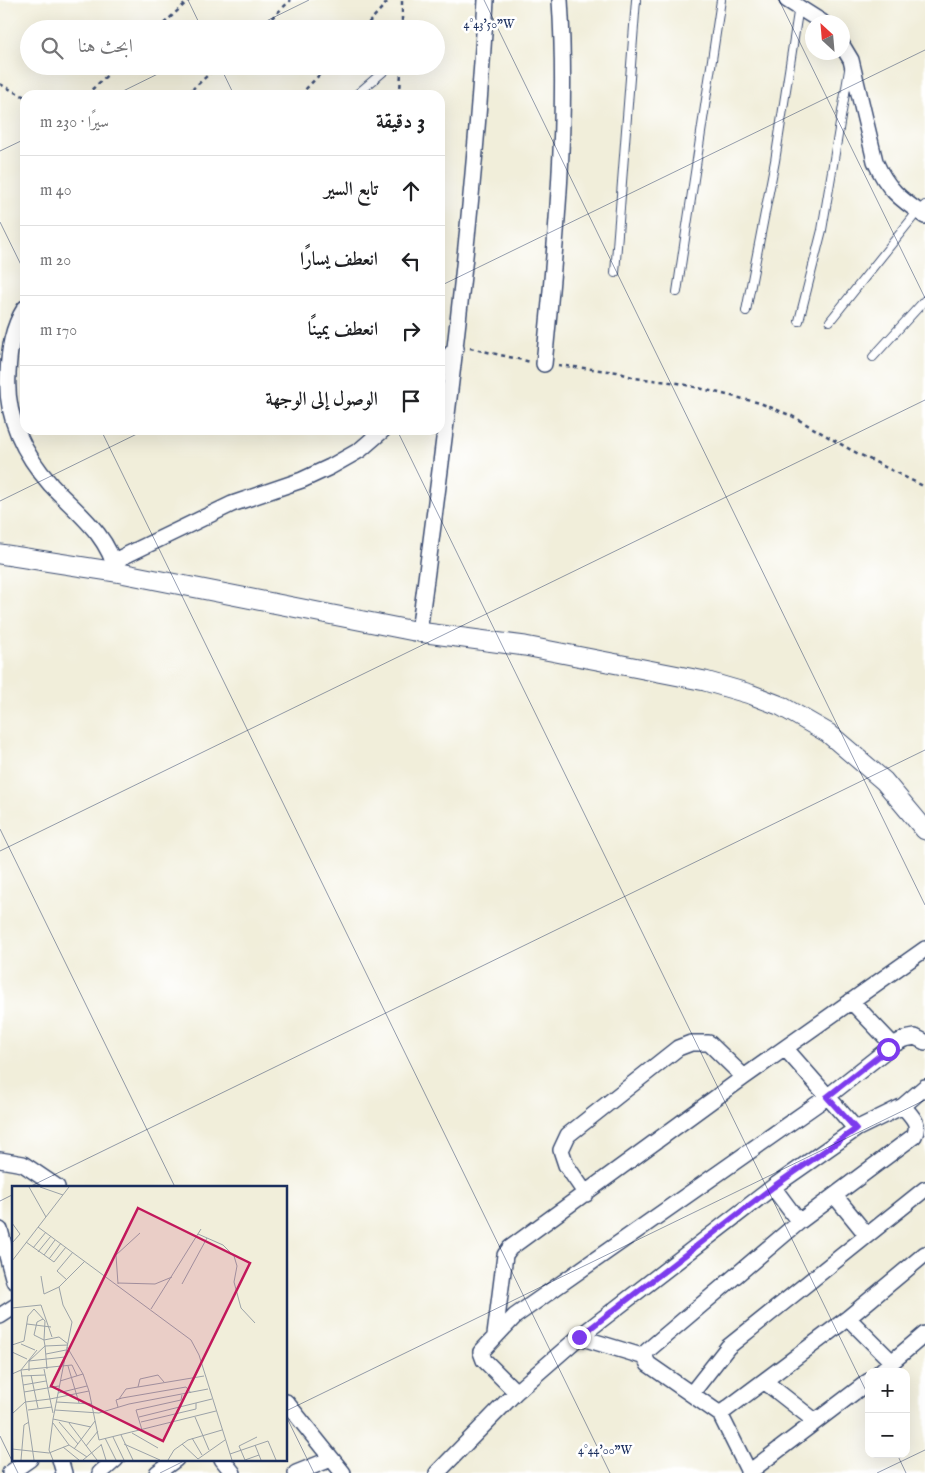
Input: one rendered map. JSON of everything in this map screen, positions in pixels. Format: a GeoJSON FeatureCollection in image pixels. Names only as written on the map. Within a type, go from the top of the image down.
{"type":"FeatureCollection","features":[{"type":"Feature","properties":{"kind":"street"},"geometry":{"type":"LineString","coordinates":[[445,432],[456,348],[480,107],[486,0]]}},
{"type":"Feature","properties":{"kind":"street"},"geometry":{"type":"LineString","coordinates":[[544,364],[552,289],[560,164],[563,48],[560,0]]}},
{"type":"Feature","properties":{"kind":"street"},"geometry":{"type":"LineString","coordinates":[[795,2],[813,15]]}},
{"type":"Feature","properties":{"kind":"street"},"geometry":{"type":"LineString","coordinates":[[851,60],[875,161],[882,177],[894,194],[923,210]]}},
{"type":"Feature","properties":{"kind":"street"},"geometry":{"type":"LineString","coordinates":[[20,318],[14,329],[8,355],[7,386],[10,413],[17,435],[29,456],[52,486],[99,533],[115,567]]}},
{"type":"Feature","properties":{"kind":"street"},"geometry":{"type":"LineString","coordinates":[[445,360],[456,348]]}},
{"type":"Feature","properties":{"kind":"street"},"geometry":{"type":"LineString","coordinates":[[115,567],[232,504],[302,480],[323,470],[360,450],[378,435]]}},
{"type":"Feature","properties":{"kind":"street"},"geometry":{"type":"LineString","coordinates":[[419,632],[445,435]]}},
{"type":"Feature","properties":{"kind":"street"},"geometry":{"type":"LineString","coordinates":[[0,554],[115,567],[419,632],[525,646],[705,681],[750,694],[781,706],[828,732],[884,781],[925,830]]}},
{"type":"Feature","properties":{"kind":"street"},"geometry":{"type":"LineString","coordinates":[[495,1335],[505,1255],[510,1248],[744,1077],[925,949]]}},
{"type":"Feature","properties":{"kind":"street"},"geometry":{"type":"LineString","coordinates":[[850,1001],[894,1045]]}},
{"type":"Feature","properties":{"kind":"street"},"geometry":{"type":"LineString","coordinates":[[516,1392],[482,1355],[484,1348],[495,1335],[515,1316],[827,1097],[894,1045],[904,1039],[915,1037],[925,1042]]}},
{"type":"Feature","properties":{"kind":"street"},"geometry":{"type":"LineString","coordinates":[[586,1194],[566,1165],[561,1150],[568,1134],[678,1048],[691,1043],[709,1043],[744,1077]]}},
{"type":"Feature","properties":{"kind":"street"},"geometry":{"type":"LineString","coordinates":[[785,1048],[856,1129]]}},
{"type":"Feature","properties":{"kind":"street"},"geometry":{"type":"LineString","coordinates":[[437,1473],[516,1392],[579,1337],[773,1187],[856,1129],[903,1106],[925,1087]]}},
{"type":"Feature","properties":{"kind":"street"},"geometry":{"type":"LineString","coordinates":[[865,1383],[749,1472],[720,1414],[648,1364],[645,1357],[647,1351],[799,1222],[914,1136],[918,1129],[917,1123],[903,1106]]}},
{"type":"Feature","properties":{"kind":"street"},"geometry":{"type":"LineString","coordinates":[[0,1160],[23,1164],[56,1186]]}},
{"type":"Feature","properties":{"kind":"street"},"geometry":{"type":"LineString","coordinates":[[773,1187],[799,1222]]}},
{"type":"Feature","properties":{"kind":"street"},"geometry":{"type":"LineString","coordinates":[[692,1393],[728,1347],[866,1234],[925,1189]]}},
{"type":"Feature","properties":{"kind":"street"},"geometry":{"type":"LineString","coordinates":[[835,1196],[866,1234]]}},
{"type":"Feature","properties":{"kind":"street"},"geometry":{"type":"LineString","coordinates":[[0,1231],[12,1273]]}},
{"type":"Feature","properties":{"kind":"street"},"geometry":{"type":"LineString","coordinates":[[720,1414],[848,1318],[925,1254]]}},
{"type":"Feature","properties":{"kind":"street"},"geometry":{"type":"LineString","coordinates":[[0,1316],[12,1309]]}},
{"type":"Feature","properties":{"kind":"street"},"geometry":{"type":"LineString","coordinates":[[848,1318],[892,1362]]}},
{"type":"Feature","properties":{"kind":"street"},"geometry":{"type":"LineString","coordinates":[[885,1368],[925,1334]]}},
{"type":"Feature","properties":{"kind":"street"},"geometry":{"type":"LineString","coordinates":[[579,1337],[645,1357]]}},
{"type":"Feature","properties":{"kind":"street"},"geometry":{"type":"LineString","coordinates":[[764,1381],[815,1421]]}},
{"type":"Feature","properties":{"kind":"street"},"geometry":{"type":"LineString","coordinates":[[288,1405],[343,1473]]}},
{"type":"Feature","properties":{"kind":"street"},"geometry":{"type":"LineString","coordinates":[[296,1473],[331,1459]]}},
{"type":"Feature","properties":{"kind":"street"},"geometry":{"type":"LineString","coordinates":[[10,1473],[29,1460]]}},
{"type":"Feature","properties":{"kind":"street"},"geometry":{"type":"LineString","coordinates":[[60,1460],[64,1473]]}},
{"type":"Feature","properties":{"kind":"street"},"geometry":{"type":"LineString","coordinates":[[100,1473],[115,1460]]}},
{"type":"Feature","properties":{"kind":"street"},"geometry":{"type":"LineString","coordinates":[[157,1473],[175,1460]]}},
{"type":"Feature","properties":{"kind":"street"},"geometry":{"type":"LineString","coordinates":[[223,1460],[233,1473]]}},
{"type":"Feature","properties":{"kind":"lane"},"geometry":{"type":"LineString","coordinates":[[616,273],[636,0]]}},
{"type":"Feature","properties":{"kind":"lane"},"geometry":{"type":"LineString","coordinates":[[677,292],[722,0]]}},
{"type":"Feature","properties":{"kind":"lane"},"geometry":{"type":"LineString","coordinates":[[746,312],[775,161],[795,2]]}},
{"type":"Feature","properties":{"kind":"lane"},"geometry":{"type":"LineString","coordinates":[[799,320],[822,230],[851,60]]}},
{"type":"Feature","properties":{"kind":"lane"},"geometry":{"type":"LineString","coordinates":[[362,90],[379,75]]}},
{"type":"Feature","properties":{"kind":"lane"},"geometry":{"type":"LineString","coordinates":[[830,321],[923,210]]}},
{"type":"Feature","properties":{"kind":"lane"},"geometry":{"type":"LineString","coordinates":[[873,357],[925,300]]}},
{"type":"Feature","properties":{"kind":"path"},"geometry":{"type":"LineString","coordinates":[[168,20],[189,0]]}},
{"type":"Feature","properties":{"kind":"path"},"geometry":{"type":"LineString","coordinates":[[270,20],[292,0]]}},
{"type":"Feature","properties":{"kind":"path"},"geometry":{"type":"LineString","coordinates":[[371,20],[389,0]]}},
{"type":"Feature","properties":{"kind":"path"},"geometry":{"type":"LineString","coordinates":[[402,0],[402,20]]}},
{"type":"Feature","properties":{"kind":"path"},"geometry":{"type":"LineString","coordinates":[[91,90],[107,75]]}},
{"type":"Feature","properties":{"kind":"path"},"geometry":{"type":"LineString","coordinates":[[192,90],[208,75]]}},
{"type":"Feature","properties":{"kind":"path"},"geometry":{"type":"LineString","coordinates":[[305,90],[319,75]]}},
{"type":"Feature","properties":{"kind":"path"},"geometry":{"type":"LineString","coordinates":[[400,90],[401,75]]}},
{"type":"Feature","properties":{"kind":"path"},"geometry":{"type":"LineString","coordinates":[[0,84],[20,94]]}},
{"type":"Feature","properties":{"kind":"path"},"geometry":{"type":"LineString","coordinates":[[456,348],[477,349],[525,361],[617,372],[635,378],[678,383],[760,403],[792,416],[851,450],[925,487]]}},
{"type":"Feature","properties":{"kind":"route"},"geometry":{"type":"LineString","coordinates":[[579,1337],[773,1187],[856,1129],[827,1097],[888,1049]]}}]}
